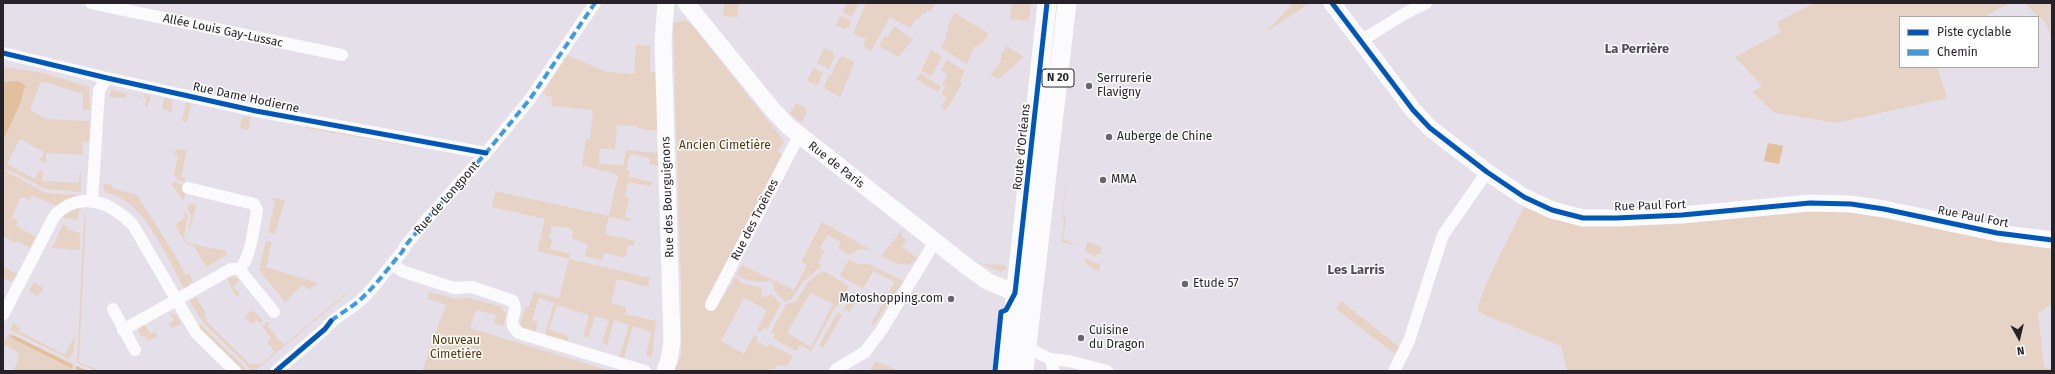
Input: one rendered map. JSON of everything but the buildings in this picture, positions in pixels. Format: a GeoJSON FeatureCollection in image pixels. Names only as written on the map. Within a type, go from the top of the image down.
{"type":"FeatureCollection","features":[{"type":"Feature","properties":{"kind":"main road","name":"Route d'Orléans"},"geometry":{"type":"LineString","coordinates":[[1007,371],[1047,3]]}},
{"type":"Feature","properties":{"kind":"main road","name":"N 20"},"geometry":{"type":"LineString","coordinates":[[1024,371],[1066,3]]}},
{"type":"Feature","properties":{"kind":"street","name":"Allée Louis Gay-Lussac"},"geometry":{"type":"LineString","coordinates":[[91,3],[105,4],[342,55]]}},
{"type":"Feature","properties":{"kind":"street","name":"Rue de Longpont"},"geometry":{"type":"LineString","coordinates":[[276,371],[325,329],[331,321],[347,309],[353,307],[392,264],[428,218],[486,153],[530,99],[595,3]]}},
{"type":"Feature","properties":{"kind":"street","name":"Rue des Bourguignons"},"geometry":{"type":"LineString","coordinates":[[665,371],[669,360],[672,329],[664,23],[666,3]]}},
{"type":"Feature","properties":{"kind":"street","name":"Rue Paul Fort"},"geometry":{"type":"LineString","coordinates":[[1332,3],[1413,110],[1430,128],[1487,172],[1524,197],[1545,207],[1583,218],[1682,216],[1810,203],[1851,204],[1884,209],[1997,233],[2052,240]]}},
{"type":"Feature","properties":{"kind":"street"},"geometry":{"type":"LineString","coordinates":[[1361,41],[1404,14],[1426,3]]}},
{"type":"Feature","properties":{"kind":"street"},"geometry":{"type":"LineString","coordinates":[[664,23],[687,4]]}},
{"type":"Feature","properties":{"kind":"street","name":"Rue de Paris"},"geometry":{"type":"LineString","coordinates":[[687,4],[773,110],[800,136],[934,242],[987,280],[1015,293]]}},
{"type":"Feature","properties":{"kind":"street","name":"Rue Dame Hodierne"},"geometry":{"type":"LineString","coordinates":[[3,53],[107,78],[291,118],[486,153]]}},
{"type":"Feature","properties":{"kind":"street"},"geometry":{"type":"LineString","coordinates":[[92,202],[99,90],[107,78]]}},
{"type":"Feature","properties":{"kind":"street","name":"Rue des Troënes"},"geometry":{"type":"LineString","coordinates":[[711,305],[800,136]]}},
{"type":"Feature","properties":{"kind":"street"},"geometry":{"type":"LineString","coordinates":[[1394,371],[1410,341],[1443,235],[1487,172]]}},
{"type":"Feature","properties":{"kind":"street"},"geometry":{"type":"LineString","coordinates":[[123,330],[231,270],[239,269],[244,265],[257,210],[254,204],[188,188]]}},
{"type":"Feature","properties":{"kind":"street"},"geometry":{"type":"LineString","coordinates":[[3,315],[55,215],[65,205],[92,202],[108,205],[122,213],[133,225],[196,334],[235,371]]}},
{"type":"Feature","properties":{"kind":"street"},"geometry":{"type":"LineString","coordinates":[[835,371],[865,352],[883,328],[934,242]]}},
{"type":"Feature","properties":{"kind":"street"},"geometry":{"type":"LineString","coordinates":[[392,264],[404,272],[454,288],[472,287],[513,301],[515,311],[512,324],[513,328],[519,333],[645,371]]}},
{"type":"Feature","properties":{"kind":"street"},"geometry":{"type":"LineString","coordinates":[[239,269],[274,312]]}},
{"type":"Feature","properties":{"kind":"street"},"geometry":{"type":"LineString","coordinates":[[113,309],[135,350]]}},
{"type":"Feature","properties":{"kind":"street"},"geometry":{"type":"LineString","coordinates":[[1026,347],[1050,359],[1069,361],[1107,371]]}},
{"type":"Feature","properties":{"kind":"street"},"geometry":{"type":"LineString","coordinates":[[1050,359],[1054,371]]}},
{"type":"Feature","properties":{"kind":"green space"},"geometry":{"type":"Polygon","coordinates":[[[724,3],[738,3],[738,17],[723,16],[724,3]]]}},
{"type":"Feature","properties":{"kind":"green space"},"geometry":{"type":"Polygon","coordinates":[[[847,3],[859,3],[852,17],[842,12],[847,3]]]}},
{"type":"Feature","properties":{"kind":"green space"},"geometry":{"type":"Polygon","coordinates":[[[866,3],[936,3],[930,12],[928,10],[925,14],[923,13],[919,19],[917,18],[910,28],[890,17],[871,51],[863,46],[866,39],[853,34],[866,3]]]}},
{"type":"Feature","properties":{"kind":"green space"},"geometry":{"type":"Polygon","coordinates":[[[1012,3],[1031,3],[1029,21],[1010,19],[1012,3]]]}},
{"type":"Feature","properties":{"kind":"green space"},"geometry":{"type":"Polygon","coordinates":[[[1293,3],[1310,3],[1266,32],[1293,3]]]}},
{"type":"Feature","properties":{"kind":"green space"},"geometry":{"type":"Polygon","coordinates":[[[1815,3],[2010,3],[1986,16],[1899,16],[1899,68],[1937,68],[1947,98],[1836,123],[1775,113],[1752,92],[1762,86],[1735,57],[1781,32],[1777,22],[1815,3]]]}},
{"type":"Feature","properties":{"kind":"green space"},"geometry":{"type":"Polygon","coordinates":[[[2024,3],[2052,3],[2052,42],[2046,23],[2024,3]]]}},
{"type":"Feature","properties":{"kind":"green space"},"geometry":{"type":"Polygon","coordinates":[[[955,13],[989,34],[982,44],[980,43],[978,47],[975,46],[967,64],[941,48],[947,37],[945,35],[949,29],[947,28],[955,13]]]}},
{"type":"Feature","properties":{"kind":"green space"},"geometry":{"type":"Polygon","coordinates":[[[840,16],[851,21],[848,28],[846,27],[845,30],[836,25],[840,16]]]}},
{"type":"Feature","properties":{"kind":"green space","name":"Ancien Cimetière"},"geometry":{"type":"Polygon","coordinates":[[[685,20],[693,26],[784,141],[778,152],[783,155],[705,302],[717,307],[735,277],[744,284],[761,287],[762,296],[765,297],[772,294],[781,304],[767,330],[763,328],[761,332],[757,330],[767,310],[744,298],[721,341],[744,354],[754,335],[758,337],[756,341],[768,347],[770,344],[793,356],[787,366],[776,365],[776,369],[771,369],[771,371],[674,371],[681,355],[681,285],[673,23],[685,20]]]}},
{"type":"Feature","properties":{"kind":"green space"},"geometry":{"type":"Polygon","coordinates":[[[894,26],[913,39],[899,57],[879,46],[885,36],[888,37],[894,26]]]}},
{"type":"Feature","properties":{"kind":"green space"},"geometry":{"type":"Polygon","coordinates":[[[636,45],[650,46],[650,72],[658,72],[659,131],[637,128],[637,126],[617,125],[615,149],[600,149],[599,164],[623,165],[626,150],[659,153],[660,166],[649,164],[650,158],[630,154],[626,170],[630,171],[629,177],[652,182],[651,186],[628,182],[625,197],[629,198],[625,217],[631,219],[630,221],[609,217],[605,234],[635,241],[633,246],[628,245],[625,258],[604,253],[602,260],[585,256],[588,244],[572,238],[573,231],[570,230],[570,228],[552,226],[549,238],[552,240],[550,249],[570,254],[569,259],[537,251],[545,219],[492,207],[495,191],[609,216],[618,175],[582,165],[586,139],[590,139],[593,110],[551,106],[552,97],[545,96],[545,93],[543,93],[567,55],[607,72],[634,74],[636,45]]]}},
{"type":"Feature","properties":{"kind":"green space"},"geometry":{"type":"Polygon","coordinates":[[[1007,46],[1024,57],[999,79],[991,75],[1001,62],[1001,55],[1007,46]]]}},
{"type":"Feature","properties":{"kind":"green space"},"geometry":{"type":"Polygon","coordinates":[[[824,48],[834,52],[833,55],[835,56],[829,69],[817,63],[824,48]]]}},
{"type":"Feature","properties":{"kind":"green space"},"geometry":{"type":"Polygon","coordinates":[[[931,50],[942,57],[931,77],[921,71],[931,50]]]}},
{"type":"Feature","properties":{"kind":"green space"},"geometry":{"type":"Polygon","coordinates":[[[842,56],[855,62],[840,97],[825,89],[824,86],[839,58],[842,56]]]}},
{"type":"Feature","properties":{"kind":"green space"},"geometry":{"type":"Polygon","coordinates":[[[947,60],[965,71],[960,81],[962,83],[946,111],[941,107],[947,98],[941,94],[946,86],[942,84],[948,74],[941,70],[947,60]]]}},
{"type":"Feature","properties":{"kind":"green space"},"geometry":{"type":"Polygon","coordinates":[[[3,67],[44,73],[89,87],[90,110],[83,110],[83,94],[41,81],[30,110],[46,119],[90,121],[89,142],[82,142],[83,155],[46,153],[46,163],[40,161],[44,152],[20,139],[7,164],[35,179],[40,170],[43,171],[42,181],[79,183],[79,174],[81,174],[81,192],[46,189],[6,169],[5,171],[46,193],[79,195],[79,197],[67,199],[56,206],[32,195],[30,200],[21,197],[12,217],[18,221],[16,226],[36,237],[30,248],[18,241],[16,243],[3,236],[3,67]]]}},
{"type":"Feature","properties":{"kind":"green space"},"geometry":{"type":"Polygon","coordinates":[[[814,68],[823,73],[817,85],[807,81],[814,68]]]}},
{"type":"Feature","properties":{"kind":"green space"},"geometry":{"type":"Polygon","coordinates":[[[920,73],[941,87],[938,92],[916,79],[920,73]]]}},
{"type":"Feature","properties":{"kind":"green space"},"geometry":{"type":"Polygon","coordinates":[[[112,90],[144,97],[144,94],[151,95],[148,106],[145,106],[146,98],[126,94],[126,98],[108,97],[112,90]]]}},
{"type":"Feature","properties":{"kind":"green space"},"geometry":{"type":"Polygon","coordinates":[[[164,98],[173,100],[171,112],[162,109],[164,98]]]}},
{"type":"Feature","properties":{"kind":"green space"},"geometry":{"type":"Polygon","coordinates":[[[186,103],[191,104],[187,122],[182,121],[186,103]]]}},
{"type":"Feature","properties":{"kind":"green space"},"geometry":{"type":"Polygon","coordinates":[[[796,103],[806,108],[805,110],[807,111],[802,123],[790,114],[796,103]]]}},
{"type":"Feature","properties":{"kind":"green space"},"geometry":{"type":"Polygon","coordinates":[[[242,116],[251,118],[249,130],[240,128],[242,116]]]}},
{"type":"Feature","properties":{"kind":"green space"},"geometry":{"type":"Polygon","coordinates":[[[305,123],[410,142],[410,146],[305,128],[305,123]]]}},
{"type":"Feature","properties":{"kind":"green space"},"geometry":{"type":"Polygon","coordinates":[[[175,150],[187,150],[181,177],[185,178],[185,182],[177,180],[174,175],[178,155],[174,154],[175,150]]]}},
{"type":"Feature","properties":{"kind":"green space"},"geometry":{"type":"Polygon","coordinates":[[[173,182],[184,185],[187,189],[183,201],[172,185],[173,182]]]}},
{"type":"Feature","properties":{"kind":"green space"},"geometry":{"type":"Polygon","coordinates":[[[1066,183],[1063,215],[1066,218],[1063,239],[1074,244],[1073,245],[1062,242],[1064,219],[1062,216],[1066,183]]]}},
{"type":"Feature","properties":{"kind":"green space"},"geometry":{"type":"Polygon","coordinates":[[[103,184],[112,185],[112,188],[137,195],[178,260],[185,275],[189,274],[193,282],[189,284],[190,287],[185,290],[150,227],[134,207],[118,197],[105,192],[103,184]]]}},
{"type":"Feature","properties":{"kind":"green space"},"geometry":{"type":"Polygon","coordinates":[[[272,198],[285,200],[275,234],[268,232],[275,201],[271,200],[272,198]]]}},
{"type":"Feature","properties":{"kind":"green space"},"geometry":{"type":"Polygon","coordinates":[[[189,204],[196,205],[188,238],[191,215],[187,208],[189,204]]]}},
{"type":"Feature","properties":{"kind":"green space"},"geometry":{"type":"Polygon","coordinates":[[[1525,204],[1550,215],[1849,210],[2052,245],[2052,304],[2038,313],[2044,367],[2052,368],[2052,371],[1567,371],[1561,346],[1487,316],[1477,310],[1487,283],[1525,204]]]}},
{"type":"Feature","properties":{"kind":"green space"},"geometry":{"type":"Polygon","coordinates":[[[79,208],[78,220],[59,217],[62,212],[79,208]]]}},
{"type":"Feature","properties":{"kind":"green space"},"geometry":{"type":"Polygon","coordinates":[[[185,212],[188,215],[184,237],[187,243],[226,251],[227,255],[206,267],[194,246],[186,244],[175,225],[185,218],[183,213],[185,212]]]}},
{"type":"Feature","properties":{"kind":"green space"},"geometry":{"type":"Polygon","coordinates":[[[86,214],[79,362],[101,371],[96,371],[77,363],[84,222],[86,214]]]}},
{"type":"Feature","properties":{"kind":"green space"},"geometry":{"type":"Polygon","coordinates":[[[822,222],[873,251],[861,249],[848,255],[838,248],[841,242],[827,235],[820,248],[825,251],[818,263],[821,265],[820,267],[802,283],[792,299],[785,302],[775,291],[772,281],[754,281],[736,275],[742,265],[794,290],[807,265],[801,262],[822,222]]]}},
{"type":"Feature","properties":{"kind":"green space"},"geometry":{"type":"Polygon","coordinates":[[[63,225],[67,226],[67,229],[80,233],[80,250],[52,248],[63,225]]]}},
{"type":"Feature","properties":{"kind":"green space"},"geometry":{"type":"Polygon","coordinates":[[[901,231],[903,232],[901,235],[906,240],[902,247],[917,258],[913,262],[905,265],[895,263],[881,256],[901,231]]]}},
{"type":"Feature","properties":{"kind":"green space"},"geometry":{"type":"Polygon","coordinates":[[[266,241],[272,242],[266,267],[318,283],[309,290],[303,285],[285,302],[259,270],[266,241]]]}},
{"type":"Feature","properties":{"kind":"green space"},"geometry":{"type":"Polygon","coordinates":[[[1090,242],[1102,247],[1101,253],[1095,256],[1085,252],[1087,243],[1090,242]]]}},
{"type":"Feature","properties":{"kind":"green space"},"geometry":{"type":"Polygon","coordinates":[[[1084,258],[1100,264],[1099,272],[1087,265],[1084,258]]]}},
{"type":"Feature","properties":{"kind":"green space"},"geometry":{"type":"Polygon","coordinates":[[[569,259],[650,278],[648,287],[617,279],[611,303],[626,307],[625,314],[656,321],[652,357],[646,356],[651,332],[633,326],[624,358],[619,357],[629,325],[614,320],[607,345],[602,343],[609,320],[595,316],[588,338],[583,336],[589,315],[557,305],[549,329],[569,337],[567,343],[544,336],[554,303],[539,298],[532,320],[538,322],[535,333],[523,329],[520,324],[526,306],[529,306],[534,292],[559,298],[569,259]]]}},
{"type":"Feature","properties":{"kind":"green space"},"geometry":{"type":"Polygon","coordinates":[[[849,259],[857,264],[869,264],[903,281],[874,325],[871,324],[895,282],[873,271],[863,289],[840,276],[849,259]]]}},
{"type":"Feature","properties":{"kind":"green space"},"geometry":{"type":"Polygon","coordinates":[[[3,264],[4,267],[17,274],[12,282],[3,278],[3,264]]]}},
{"type":"Feature","properties":{"kind":"green space"},"geometry":{"type":"Polygon","coordinates":[[[981,264],[1006,265],[1006,268],[1002,272],[981,264]]]}},
{"type":"Feature","properties":{"kind":"green space"},"geometry":{"type":"Polygon","coordinates":[[[824,271],[849,286],[811,351],[800,345],[796,351],[773,338],[775,334],[771,332],[786,304],[795,302],[807,284],[818,274],[824,271]],[[810,293],[787,333],[811,347],[833,304],[810,293]]]}},
{"type":"Feature","properties":{"kind":"green space"},"geometry":{"type":"Polygon","coordinates":[[[226,277],[235,277],[240,280],[233,287],[240,294],[236,297],[226,277]]]}},
{"type":"Feature","properties":{"kind":"green space"},"geometry":{"type":"Polygon","coordinates":[[[34,282],[43,287],[42,292],[37,296],[29,291],[34,282]]]}},
{"type":"Feature","properties":{"kind":"green space","name":"Nouveau Cimetière"},"geometry":{"type":"Polygon","coordinates":[[[429,292],[456,299],[470,298],[502,307],[506,315],[503,326],[494,323],[496,315],[476,310],[470,328],[610,371],[422,371],[446,305],[427,298],[429,292]]]}},
{"type":"Feature","properties":{"kind":"green space"},"geometry":{"type":"Polygon","coordinates":[[[854,292],[860,295],[850,312],[844,309],[854,292]]]}},
{"type":"Feature","properties":{"kind":"green space"},"geometry":{"type":"Polygon","coordinates":[[[346,293],[348,293],[255,371],[251,371],[246,364],[204,324],[190,301],[196,297],[206,313],[204,314],[208,323],[250,364],[262,364],[275,352],[267,342],[271,338],[262,326],[268,321],[270,324],[267,326],[284,345],[346,293]]]}},
{"type":"Feature","properties":{"kind":"green space"},"geometry":{"type":"Polygon","coordinates":[[[1341,301],[1399,347],[1395,354],[1336,309],[1341,301]]]}},
{"type":"Feature","properties":{"kind":"green space"},"geometry":{"type":"Polygon","coordinates":[[[253,310],[263,321],[260,323],[256,320],[251,324],[245,317],[253,310]]]}},
{"type":"Feature","properties":{"kind":"green space"},"geometry":{"type":"Polygon","coordinates":[[[838,312],[842,315],[823,348],[819,345],[838,312]]]}},
{"type":"Feature","properties":{"kind":"green space"},"geometry":{"type":"Polygon","coordinates":[[[169,313],[176,315],[181,324],[172,328],[169,323],[174,320],[169,313]]]}},
{"type":"Feature","properties":{"kind":"green space"},"geometry":{"type":"Polygon","coordinates":[[[13,323],[20,328],[19,331],[65,355],[75,335],[74,350],[69,359],[10,330],[13,323]]]}},
{"type":"Feature","properties":{"kind":"green space"},"geometry":{"type":"Polygon","coordinates":[[[200,324],[247,371],[242,371],[199,331],[196,326],[200,324]]]}},
{"type":"Feature","properties":{"kind":"green space"},"geometry":{"type":"Polygon","coordinates":[[[142,325],[146,326],[150,334],[155,332],[158,336],[148,341],[146,337],[140,336],[138,330],[142,325]]]}},
{"type":"Feature","properties":{"kind":"green space"},"geometry":{"type":"Polygon","coordinates":[[[9,333],[74,364],[73,371],[13,371],[19,359],[17,357],[19,353],[3,344],[9,333]]]}},
{"type":"Feature","properties":{"kind":"green space"},"geometry":{"type":"Polygon","coordinates":[[[875,361],[900,371],[870,371],[875,361]]]}},
{"type":"Feature","properties":{"kind":"shaded area"},"geometry":{"type":"Polygon","coordinates":[[[3,82],[21,82],[25,86],[20,104],[3,141],[3,82]]]}},
{"type":"Feature","properties":{"kind":"shaded area"},"geometry":{"type":"Polygon","coordinates":[[[1768,143],[1783,146],[1779,164],[1764,161],[1768,143]]]}},
{"type":"Feature","properties":{"kind":"waterway"},"geometry":{"type":"LineString","coordinates":[[13,337],[71,366]]}},
{"type":"Feature","properties":{"kind":"waterway"},"geometry":{"type":"LineString","coordinates":[[77,368],[84,371]]}},
{"type":"Feature","properties":{"kind":"marked path"},"geometry":{"type":"LineString","coordinates":[[331,321],[355,304],[373,287],[428,218],[486,153],[530,99],[595,3]]}},
{"type":"Feature","properties":{"kind":"cycle path"},"geometry":{"type":"LineString","coordinates":[[995,371],[1001,312],[1006,310],[1015,293],[1047,3]]}},
{"type":"Feature","properties":{"kind":"cycle path"},"geometry":{"type":"LineString","coordinates":[[1332,3],[1413,110],[1430,128],[1487,172],[1524,197],[1552,210],[1583,218],[1616,218],[1682,215],[1810,203],[1851,204],[1884,209],[1997,233],[2052,240]]}},
{"type":"Feature","properties":{"kind":"cycle path"},"geometry":{"type":"LineString","coordinates":[[3,53],[256,111],[486,153]]}},
{"type":"Feature","properties":{"kind":"cycle path"},"geometry":{"type":"LineString","coordinates":[[276,371],[325,329],[331,321]]}},
{"type":"Feature","properties":{"kind":"place","name":"Serrurerie Flavigny"},"geometry":{"type":"Point","coordinates":[1089,86]}},
{"type":"Feature","properties":{"kind":"place","name":"Auberge de Chine"},"geometry":{"type":"Point","coordinates":[1109,137]}},
{"type":"Feature","properties":{"kind":"place","name":"MMA"},"geometry":{"type":"Point","coordinates":[1103,180]}},
{"type":"Feature","properties":{"kind":"place","name":"Etude 57"},"geometry":{"type":"Point","coordinates":[1185,284]}},
{"type":"Feature","properties":{"kind":"place","name":"Motoshopping.com"},"geometry":{"type":"Point","coordinates":[951,299]}},
{"type":"Feature","properties":{"kind":"place","name":"Cuisine du Dragon"},"geometry":{"type":"Point","coordinates":[1081,338]}},
{"type":"Feature","properties":{"kind":"district","name":"La Perrière"},"geometry":{"type":"Point","coordinates":[1637,49]}},
{"type":"Feature","properties":{"kind":"district","name":"Les Larris"},"geometry":{"type":"Point","coordinates":[1356,270]}}]}
